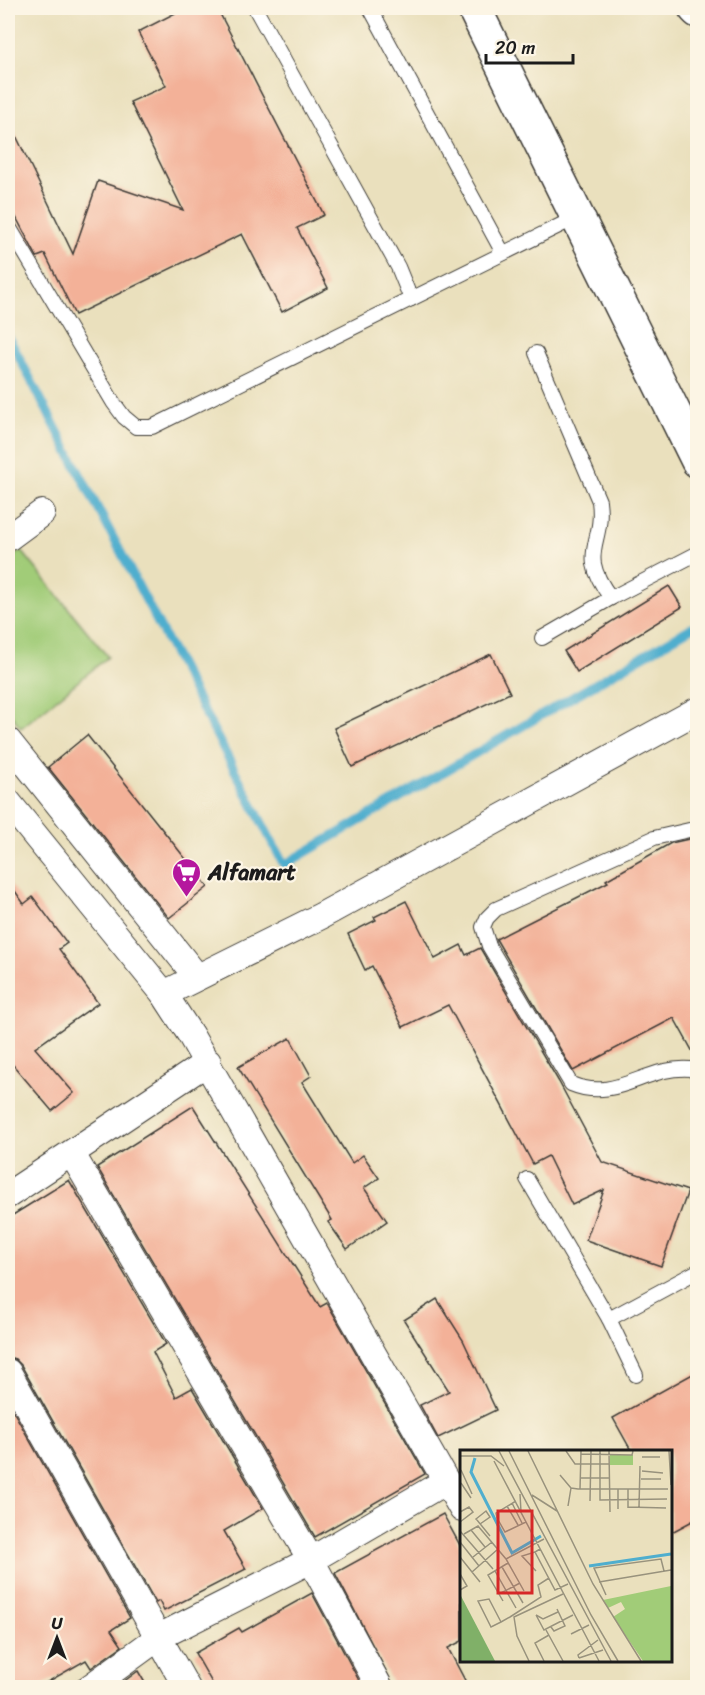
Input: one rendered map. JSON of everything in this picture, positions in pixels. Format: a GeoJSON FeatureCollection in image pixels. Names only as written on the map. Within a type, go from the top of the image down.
{"type":"FeatureCollection","features":[{"type":"Feature","properties":{"kind":"street"},"geometry":{"type":"LineString","coordinates":[[475,9],[698,461]]}},
{"type":"Feature","properties":{"kind":"street"},"geometry":{"type":"LineString","coordinates":[[8,538],[42,513]]}},
{"type":"Feature","properties":{"kind":"street"},"geometry":{"type":"LineString","coordinates":[[164,994],[321,916],[698,710]]}},
{"type":"Feature","properties":{"kind":"street"},"geometry":{"type":"LineString","coordinates":[[8,741],[197,977]]}},
{"type":"Feature","properties":{"kind":"street"},"geometry":{"type":"LineString","coordinates":[[8,802],[164,994],[208,1062],[460,1505]]}},
{"type":"Feature","properties":{"kind":"street"},"geometry":{"type":"LineString","coordinates":[[8,1195],[72,1155],[208,1062]]}},
{"type":"Feature","properties":{"kind":"street"},"geometry":{"type":"LineString","coordinates":[[72,1155],[311,1560],[380,1688]]}},
{"type":"Feature","properties":{"kind":"street"},"geometry":{"type":"LineString","coordinates":[[8,1372],[187,1688]]}},
{"type":"Feature","properties":{"kind":"street"},"geometry":{"type":"LineString","coordinates":[[89,1688],[159,1637],[311,1560],[447,1481]]}},
{"type":"Feature","properties":{"kind":"lane"},"geometry":{"type":"LineString","coordinates":[[255,8],[398,267],[411,298]]}},
{"type":"Feature","properties":{"kind":"lane"},"geometry":{"type":"LineString","coordinates":[[370,8],[503,253]]}},
{"type":"Feature","properties":{"kind":"lane"},"geometry":{"type":"LineString","coordinates":[[8,225],[113,402],[124,417],[136,427],[152,427],[577,217]]}},
{"type":"Feature","properties":{"kind":"lane"},"geometry":{"type":"LineString","coordinates":[[536,353],[599,501],[600,524],[592,559],[601,585],[611,598]]}},
{"type":"Feature","properties":{"kind":"lane"},"geometry":{"type":"LineString","coordinates":[[543,638],[611,598],[698,553]]}},
{"type":"Feature","properties":{"kind":"lane"},"geometry":{"type":"LineString","coordinates":[[698,828],[654,838],[496,909],[483,927],[489,946],[571,1084],[594,1091],[609,1089],[665,1070],[691,1069],[698,1074]]}},
{"type":"Feature","properties":{"kind":"lane"},"geometry":{"type":"LineString","coordinates":[[527,1179],[609,1319],[636,1375]]}},
{"type":"Feature","properties":{"kind":"lane"},"geometry":{"type":"LineString","coordinates":[[609,1319],[698,1271]]}},
{"type":"Feature","properties":{"kind":"green space"},"geometry":{"type":"Polygon","coordinates":[[[21,550],[108,657],[21,728],[8,711],[8,561],[21,550]]]}},
{"type":"Feature","properties":{"kind":"building"},"geometry":{"type":"Polygon","coordinates":[[[185,8],[217,8],[324,215],[297,228],[328,288],[282,312],[242,234],[75,315],[45,254],[37,257],[8,202],[8,119],[73,254],[98,181],[183,210],[130,102],[166,86],[138,32],[185,8]]]}},
{"type":"Feature","properties":{"kind":"building"},"geometry":{"type":"Polygon","coordinates":[[[669,586],[682,607],[577,672],[564,651],[669,586]]]}},
{"type":"Feature","properties":{"kind":"building"},"geometry":{"type":"Polygon","coordinates":[[[491,654],[510,693],[352,767],[334,728],[491,654]]]}},
{"type":"Feature","properties":{"kind":"building"},"geometry":{"type":"Polygon","coordinates":[[[87,735],[208,887],[169,918],[48,767],[87,735]]]}},
{"type":"Feature","properties":{"kind":"building"},"geometry":{"type":"Polygon","coordinates":[[[698,837],[698,1061],[674,1018],[573,1071],[496,939],[608,882],[606,880],[671,843],[698,837]]]}},
{"type":"Feature","properties":{"kind":"building"},"geometry":{"type":"Polygon","coordinates":[[[8,881],[24,904],[33,897],[67,943],[59,949],[98,1003],[35,1048],[74,1093],[52,1111],[8,1059],[8,881]]]}},
{"type":"Feature","properties":{"kind":"building"},"geometry":{"type":"Polygon","coordinates":[[[406,901],[435,959],[461,945],[466,955],[480,948],[559,1082],[602,1162],[688,1191],[661,1266],[586,1240],[604,1190],[572,1205],[548,1156],[533,1164],[448,1005],[403,1027],[372,966],[365,970],[348,934],[376,920],[374,917],[406,901]]]}},
{"type":"Feature","properties":{"kind":"building"},"geometry":{"type":"Polygon","coordinates":[[[290,1038],[311,1076],[302,1082],[352,1163],[363,1155],[379,1178],[364,1188],[387,1221],[347,1249],[328,1222],[332,1220],[238,1067],[290,1038]]]}},
{"type":"Feature","properties":{"kind":"building"},"geometry":{"type":"Polygon","coordinates":[[[193,1106],[320,1307],[327,1303],[425,1474],[315,1537],[97,1167],[193,1106]]]}},
{"type":"Feature","properties":{"kind":"building"},"geometry":{"type":"Polygon","coordinates":[[[69,1180],[166,1344],[153,1352],[176,1397],[192,1388],[263,1508],[224,1531],[246,1569],[164,1611],[159,1601],[156,1603],[21,1365],[15,1359],[8,1357],[8,1218],[69,1180]]]}},
{"type":"Feature","properties":{"kind":"building"},"geometry":{"type":"Polygon","coordinates":[[[437,1299],[463,1340],[496,1410],[438,1438],[420,1405],[449,1391],[404,1320],[437,1299]]]}},
{"type":"Feature","properties":{"kind":"building"},"geometry":{"type":"Polygon","coordinates":[[[698,1371],[698,1518],[672,1532],[672,1450],[631,1450],[613,1418],[698,1371]]]}},
{"type":"Feature","properties":{"kind":"building"},"geometry":{"type":"Polygon","coordinates":[[[8,1402],[130,1618],[111,1630],[122,1646],[91,1668],[86,1660],[37,1688],[8,1688],[8,1402]]]}},
{"type":"Feature","properties":{"kind":"building"},"geometry":{"type":"Polygon","coordinates":[[[443,1514],[460,1545],[460,1642],[448,1648],[469,1688],[395,1688],[335,1573],[443,1514]]]}},
{"type":"Feature","properties":{"kind":"building"},"geometry":{"type":"Polygon","coordinates":[[[312,1593],[363,1688],[215,1688],[195,1653],[239,1628],[242,1632],[312,1593]]]}},
{"type":"Feature","properties":{"kind":"building"},"geometry":{"type":"Polygon","coordinates":[[[138,1671],[148,1688],[115,1688],[138,1671]]]}},
{"type":"Feature","properties":{"kind":"waterway"},"geometry":{"type":"LineString","coordinates":[[8,336],[284,865],[698,624]]}},
{"type":"Feature","properties":{"kind":"place","name":"Alfamart"},"geometry":{"type":"Point","coordinates":[187,898]}}]}
